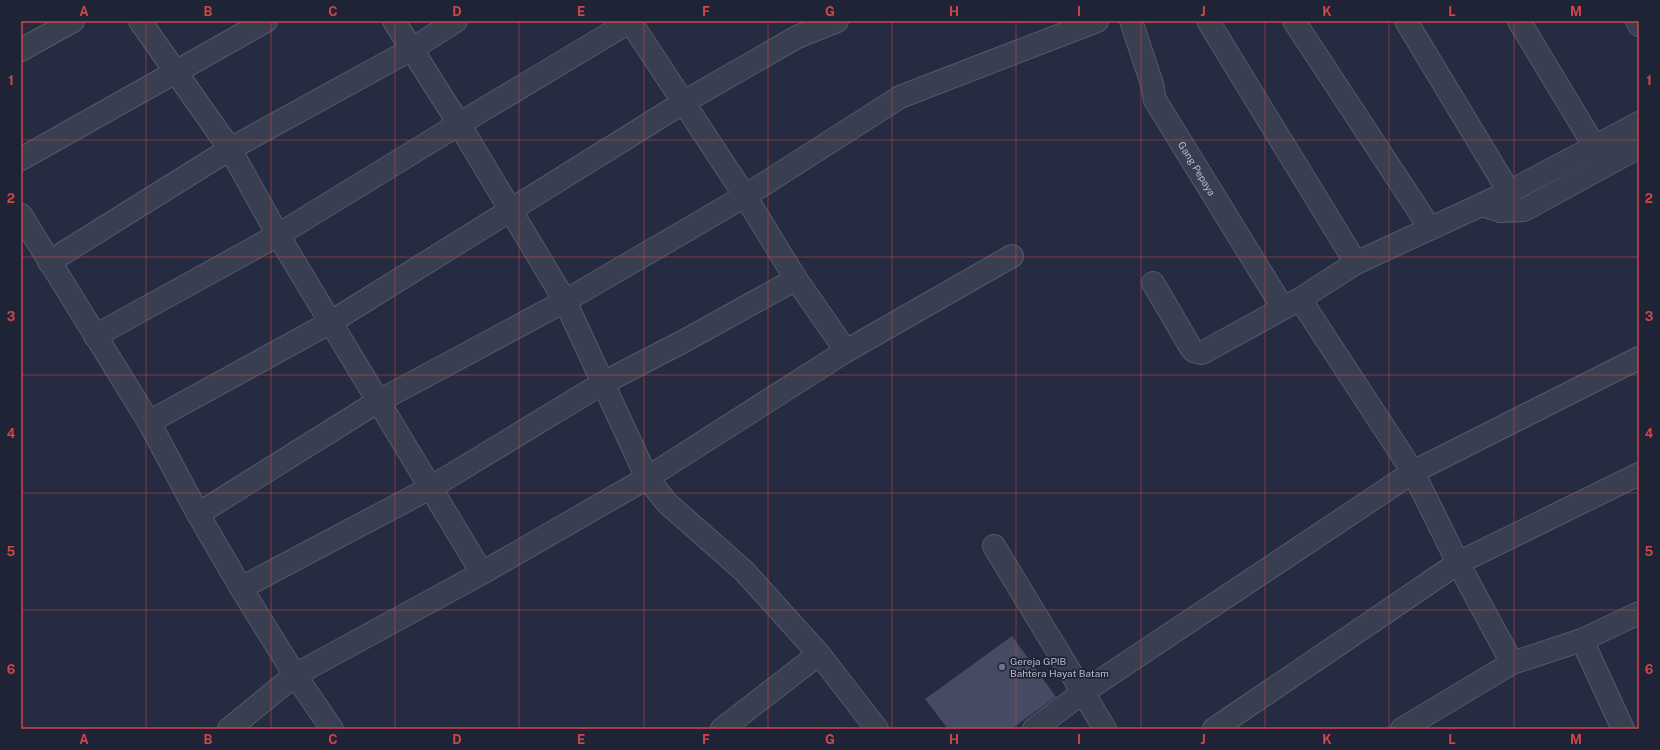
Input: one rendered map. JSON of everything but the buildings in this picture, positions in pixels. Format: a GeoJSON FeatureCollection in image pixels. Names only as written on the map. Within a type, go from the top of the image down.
{"type":"FeatureCollection","features":[{"type":"Feature","properties":{"kind":"street"},"geometry":{"type":"LineString","coordinates":[[21,50],[73,21]]}},
{"type":"Feature","properties":{"kind":"street"},"geometry":{"type":"LineString","coordinates":[[140,21],[230,149],[278,235],[331,322],[377,402],[482,573]]}},
{"type":"Feature","properties":{"kind":"street"},"geometry":{"type":"LineString","coordinates":[[21,160],[266,21]]}},
{"type":"Feature","properties":{"kind":"street"},"geometry":{"type":"LineString","coordinates":[[394,21],[459,124],[565,302],[647,478],[667,503],[744,571],[819,654],[877,729]]}},
{"type":"Feature","properties":{"kind":"street"},"geometry":{"type":"LineString","coordinates":[[49,262],[230,149],[412,49],[456,21]]}},
{"type":"Feature","properties":{"kind":"street"},"geometry":{"type":"LineString","coordinates":[[95,336],[278,235],[631,21],[745,196],[796,279],[846,351]]}},
{"type":"Feature","properties":{"kind":"street"},"geometry":{"type":"LineString","coordinates":[[149,422],[331,322],[684,102],[791,29],[837,21]]}},
{"type":"Feature","properties":{"kind":"street"},"geometry":{"type":"LineString","coordinates":[[198,514],[377,402],[565,302],[745,196],[900,98],[1097,21]]}},
{"type":"Feature","properties":{"kind":"street","name":"Gang Pepaya"},"geometry":{"type":"LineString","coordinates":[[1130,21],[1152,84],[1155,100],[1291,304],[1413,472],[1458,563],[1512,663]]}},
{"type":"Feature","properties":{"kind":"street"},"geometry":{"type":"LineString","coordinates":[[1208,21],[1356,263]]}},
{"type":"Feature","properties":{"kind":"street"},"geometry":{"type":"LineString","coordinates":[[1294,21],[1430,228]]}},
{"type":"Feature","properties":{"kind":"street"},"geometry":{"type":"LineString","coordinates":[[1406,21],[1510,192]]}},
{"type":"Feature","properties":{"kind":"street"},"geometry":{"type":"LineString","coordinates":[[1519,21],[1595,147]]}},
{"type":"Feature","properties":{"kind":"street"},"geometry":{"type":"LineString","coordinates":[[1637,21],[1639,25]]}},
{"type":"Feature","properties":{"kind":"street"},"geometry":{"type":"LineString","coordinates":[[1153,283],[1191,348],[1199,353],[1209,350],[1291,304],[1356,263],[1510,192],[1639,123]]}},
{"type":"Feature","properties":{"kind":"street"},"geometry":{"type":"LineString","coordinates":[[1482,205],[1501,211],[1524,210],[1639,147]]}},
{"type":"Feature","properties":{"kind":"street"},"geometry":{"type":"LineString","coordinates":[[21,215],[149,422],[198,514],[241,588],[295,675],[332,729]]}},
{"type":"Feature","properties":{"kind":"street"},"geometry":{"type":"LineString","coordinates":[[229,729],[295,675],[482,573],[647,478],[846,351],[1012,256]]}},
{"type":"Feature","properties":{"kind":"street"},"geometry":{"type":"LineString","coordinates":[[241,588],[430,488],[603,383],[686,340],[796,279]]}},
{"type":"Feature","properties":{"kind":"street"},"geometry":{"type":"LineString","coordinates":[[1034,729],[1082,693],[1413,472],[1639,358]]}},
{"type":"Feature","properties":{"kind":"street"},"geometry":{"type":"LineString","coordinates":[[1214,729],[1458,563],[1639,474]]}},
{"type":"Feature","properties":{"kind":"street"},"geometry":{"type":"LineString","coordinates":[[994,546],[1105,729]]}},
{"type":"Feature","properties":{"kind":"street"},"geometry":{"type":"LineString","coordinates":[[1402,729],[1512,663],[1582,640],[1639,613]]}},
{"type":"Feature","properties":{"kind":"street"},"geometry":{"type":"LineString","coordinates":[[1582,640],[1623,729]]}},
{"type":"Feature","properties":{"kind":"street"},"geometry":{"type":"LineString","coordinates":[[722,729],[819,654]]}},
{"type":"Feature","properties":{"kind":"street"},"geometry":{"type":"LineString","coordinates":[[1630,729],[1639,726]]}},
{"type":"Feature","properties":{"kind":"place","name":"Gereja GPIB Bahtera Hayat Batam"},"geometry":{"type":"Point","coordinates":[1002,667]}}]}
